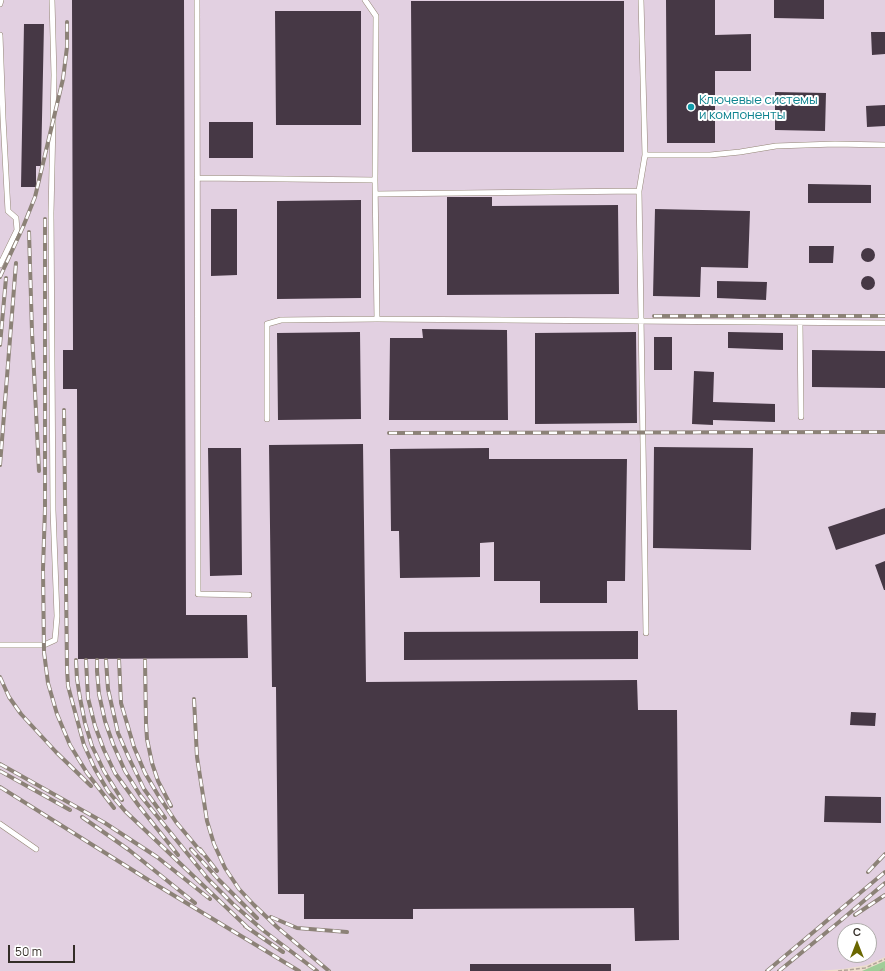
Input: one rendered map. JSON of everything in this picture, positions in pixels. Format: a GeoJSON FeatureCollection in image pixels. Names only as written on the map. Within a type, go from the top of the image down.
{"type":"FeatureCollection","features":[{"type":"Feature","properties":{"kind":"lane"},"geometry":{"type":"LineString","coordinates":[[0,4],[1,0]]}},
{"type":"Feature","properties":{"kind":"lane"},"geometry":{"type":"LineString","coordinates":[[0,645],[44,645],[55,640],[57,616],[53,510],[50,213],[54,74],[52,0]]}},
{"type":"Feature","properties":{"kind":"lane"},"geometry":{"type":"LineString","coordinates":[[197,0],[198,594],[249,595]]}},
{"type":"Feature","properties":{"kind":"lane"},"geometry":{"type":"LineString","coordinates":[[365,0],[376,16],[375,194],[377,319]]}},
{"type":"Feature","properties":{"kind":"lane"},"geometry":{"type":"LineString","coordinates":[[641,0],[645,155],[639,191],[646,633]]}},
{"type":"Feature","properties":{"kind":"lane"},"geometry":{"type":"LineString","coordinates":[[0,35],[8,211],[16,218],[17,230],[0,265]]}},
{"type":"Feature","properties":{"kind":"lane"},"geometry":{"type":"LineString","coordinates":[[645,155],[740,152],[776,146],[835,144],[885,145]]}},
{"type":"Feature","properties":{"kind":"lane"},"geometry":{"type":"LineString","coordinates":[[197,178],[375,180]]}},
{"type":"Feature","properties":{"kind":"lane"},"geometry":{"type":"LineString","coordinates":[[375,194],[639,191]]}},
{"type":"Feature","properties":{"kind":"lane"},"geometry":{"type":"LineString","coordinates":[[267,419],[267,324],[281,320],[377,319],[885,323]]}},
{"type":"Feature","properties":{"kind":"lane"},"geometry":{"type":"LineString","coordinates":[[800,323],[801,417]]}},
{"type":"Feature","properties":{"kind":"lane"},"geometry":{"type":"LineString","coordinates":[[0,824],[36,849]]}},
{"type":"Feature","properties":{"kind":"path"},"geometry":{"type":"LineString","coordinates":[[838,971],[865,968],[885,959]]}},
{"type":"Feature","properties":{"kind":"path"},"geometry":{"type":"LineString","coordinates":[[880,971],[885,967]]}},
{"type":"Feature","properties":{"kind":"shaded area"},"geometry":{"type":"Polygon","coordinates":[[[0,0],[885,0],[885,957],[877,961],[877,923],[837,923],[837,963],[872,963],[843,969],[816,971],[0,971],[0,0]]]}},
{"type":"Feature","properties":{"kind":"green space"},"geometry":{"type":"Polygon","coordinates":[[[885,961],[885,971],[862,971],[885,961]]]}},
{"type":"Feature","properties":{"kind":"building"},"geometry":{"type":"Polygon","coordinates":[[[72,0],[184,0],[186,615],[247,615],[248,658],[78,659],[77,389],[63,389],[63,350],[73,350],[72,0]]]}},
{"type":"Feature","properties":{"kind":"building","name":"Ключевые системы и компоненты"},"geometry":{"type":"Polygon","coordinates":[[[666,0],[715,0],[715,35],[751,34],[751,71],[715,71],[715,143],[667,143],[666,0]]]}},
{"type":"Feature","properties":{"kind":"building"},"geometry":{"type":"Polygon","coordinates":[[[774,0],[824,0],[824,19],[774,18],[774,0]]]}},
{"type":"Feature","properties":{"kind":"building"},"geometry":{"type":"Polygon","coordinates":[[[411,1],[624,1],[624,152],[412,152],[411,1]]]}},
{"type":"Feature","properties":{"kind":"building"},"geometry":{"type":"Polygon","coordinates":[[[275,11],[361,11],[361,125],[276,125],[275,11]]]}},
{"type":"Feature","properties":{"kind":"building"},"geometry":{"type":"Polygon","coordinates":[[[24,24],[44,24],[41,166],[36,166],[36,187],[21,187],[24,24]]]}},
{"type":"Feature","properties":{"kind":"building"},"geometry":{"type":"Polygon","coordinates":[[[871,32],[885,32],[885,54],[872,55],[871,32]]]}},
{"type":"Feature","properties":{"kind":"building"},"geometry":{"type":"Polygon","coordinates":[[[775,92],[826,93],[825,131],[775,130],[775,92]]]}},
{"type":"Feature","properties":{"kind":"building"},"geometry":{"type":"Polygon","coordinates":[[[885,105],[885,126],[867,127],[866,106],[885,105]]]}},
{"type":"Feature","properties":{"kind":"building"},"geometry":{"type":"Polygon","coordinates":[[[209,122],[253,122],[253,158],[209,158],[209,122]]]}},
{"type":"Feature","properties":{"kind":"building"},"geometry":{"type":"Polygon","coordinates":[[[808,184],[871,185],[871,203],[808,203],[808,184]]]}},
{"type":"Feature","properties":{"kind":"building"},"geometry":{"type":"Polygon","coordinates":[[[447,197],[492,197],[492,206],[618,205],[619,294],[447,295],[447,197]]]}},
{"type":"Feature","properties":{"kind":"building"},"geometry":{"type":"Polygon","coordinates":[[[361,200],[361,298],[277,299],[277,201],[361,200]]]}},
{"type":"Feature","properties":{"kind":"building"},"geometry":{"type":"Polygon","coordinates":[[[211,209],[237,209],[237,275],[211,276],[211,209]]]}},
{"type":"Feature","properties":{"kind":"building"},"geometry":{"type":"Polygon","coordinates":[[[655,209],[750,211],[748,268],[701,267],[700,297],[653,296],[655,209]]]}},
{"type":"Feature","properties":{"kind":"building"},"geometry":{"type":"Polygon","coordinates":[[[809,246],[834,246],[833,263],[809,263],[809,246]]]}},
{"type":"Feature","properties":{"kind":"building"},"geometry":{"type":"Polygon","coordinates":[[[868,248],[873,250],[875,255],[873,260],[868,262],[863,260],[861,255],[863,250],[868,248]]]}},
{"type":"Feature","properties":{"kind":"building"},"geometry":{"type":"Polygon","coordinates":[[[868,276],[873,278],[875,283],[873,288],[868,290],[863,288],[861,283],[863,278],[868,276]]]}},
{"type":"Feature","properties":{"kind":"building"},"geometry":{"type":"Polygon","coordinates":[[[717,281],[767,282],[766,300],[717,298],[717,281]]]}},
{"type":"Feature","properties":{"kind":"building"},"geometry":{"type":"Polygon","coordinates":[[[422,329],[507,330],[508,420],[389,420],[390,338],[423,338],[422,329]]]}},
{"type":"Feature","properties":{"kind":"building"},"geometry":{"type":"Polygon","coordinates":[[[360,332],[361,419],[278,420],[277,333],[360,332]]]}},
{"type":"Feature","properties":{"kind":"building"},"geometry":{"type":"Polygon","coordinates":[[[636,332],[637,423],[535,424],[535,333],[636,332]]]}},
{"type":"Feature","properties":{"kind":"building"},"geometry":{"type":"Polygon","coordinates":[[[728,332],[783,333],[783,350],[728,348],[728,332]]]}},
{"type":"Feature","properties":{"kind":"building"},"geometry":{"type":"Polygon","coordinates":[[[654,337],[672,337],[672,370],[654,370],[654,337]]]}},
{"type":"Feature","properties":{"kind":"building"},"geometry":{"type":"Polygon","coordinates":[[[812,350],[885,351],[885,388],[812,387],[812,350]]]}},
{"type":"Feature","properties":{"kind":"building"},"geometry":{"type":"Polygon","coordinates":[[[694,371],[714,372],[713,402],[775,404],[775,422],[713,420],[713,425],[692,424],[694,371]]]}},
{"type":"Feature","properties":{"kind":"building"},"geometry":{"type":"Polygon","coordinates":[[[363,444],[366,682],[637,680],[638,710],[677,710],[679,940],[635,941],[634,908],[413,909],[413,919],[304,919],[304,894],[278,894],[276,687],[272,687],[269,445],[363,444]]]}},
{"type":"Feature","properties":{"kind":"building"},"geometry":{"type":"Polygon","coordinates":[[[654,447],[753,448],[751,550],[653,548],[654,447]]]}},
{"type":"Feature","properties":{"kind":"building"},"geometry":{"type":"Polygon","coordinates":[[[208,448],[241,448],[242,575],[210,576],[208,448]]]}},
{"type":"Feature","properties":{"kind":"building"},"geometry":{"type":"Polygon","coordinates":[[[489,448],[489,459],[627,459],[625,581],[607,581],[607,603],[540,603],[540,581],[494,581],[494,542],[480,543],[480,577],[400,578],[399,531],[391,531],[390,449],[489,448]]]}},
{"type":"Feature","properties":{"kind":"building"},"geometry":{"type":"Polygon","coordinates":[[[885,508],[885,534],[836,550],[828,527],[885,508]]]}},
{"type":"Feature","properties":{"kind":"building"},"geometry":{"type":"Polygon","coordinates":[[[885,561],[885,590],[884,590],[875,565],[885,561]]]}},
{"type":"Feature","properties":{"kind":"building"},"geometry":{"type":"Polygon","coordinates":[[[638,631],[638,659],[404,660],[404,632],[638,631]]]}},
{"type":"Feature","properties":{"kind":"building"},"geometry":{"type":"Polygon","coordinates":[[[851,712],[876,713],[875,726],[850,725],[851,712]]]}},
{"type":"Feature","properties":{"kind":"building"},"geometry":{"type":"Polygon","coordinates":[[[825,796],[881,797],[881,823],[824,822],[825,796]]]}},
{"type":"Feature","properties":{"kind":"building"},"geometry":{"type":"Polygon","coordinates":[[[470,964],[611,964],[611,971],[470,971],[470,964]]]}},
{"type":"Feature","properties":{"kind":"railway"},"geometry":{"type":"LineString","coordinates":[[0,277],[35,197],[63,79],[67,47],[67,22]]}},
{"type":"Feature","properties":{"kind":"railway"},"geometry":{"type":"LineString","coordinates":[[45,219],[44,652],[48,683],[57,714],[70,745],[87,773],[114,808]]}},
{"type":"Feature","properties":{"kind":"railway"},"geometry":{"type":"LineString","coordinates":[[29,232],[39,471]]}},
{"type":"Feature","properties":{"kind":"railway"},"geometry":{"type":"LineString","coordinates":[[0,465],[16,263]]}},
{"type":"Feature","properties":{"kind":"railway"},"geometry":{"type":"LineString","coordinates":[[0,345],[6,278]]}},
{"type":"Feature","properties":{"kind":"railway"},"geometry":{"type":"LineString","coordinates":[[654,316],[885,316]]}},
{"type":"Feature","properties":{"kind":"railway"},"geometry":{"type":"LineString","coordinates":[[64,410],[68,686],[84,745],[95,769],[108,791],[125,811],[248,928]]}},
{"type":"Feature","properties":{"kind":"railway"},"geometry":{"type":"LineString","coordinates":[[389,433],[885,432]]}},
{"type":"Feature","properties":{"kind":"railway"},"geometry":{"type":"LineString","coordinates":[[76,660],[80,698],[85,723],[92,746],[104,771],[122,800]]}},
{"type":"Feature","properties":{"kind":"railway"},"geometry":{"type":"LineString","coordinates":[[86,660],[88,698],[95,726],[104,750],[115,773],[178,855]]}},
{"type":"Feature","properties":{"kind":"railway"},"geometry":{"type":"LineString","coordinates":[[97,660],[99,694],[105,721],[125,771],[140,795],[208,879],[233,904],[264,931],[317,971]]}},
{"type":"Feature","properties":{"kind":"railway"},"geometry":{"type":"LineString","coordinates":[[106,660],[108,689],[118,733],[144,789],[165,818]]}},
{"type":"Feature","properties":{"kind":"railway"},"geometry":{"type":"LineString","coordinates":[[119,660],[121,703],[134,747],[145,773],[176,822],[202,853]]}},
{"type":"Feature","properties":{"kind":"railway"},"geometry":{"type":"LineString","coordinates":[[145,660],[147,739],[152,763],[158,781],[171,806]]}},
{"type":"Feature","properties":{"kind":"railway"},"geometry":{"type":"LineString","coordinates":[[0,677],[9,697],[21,714],[56,752],[91,786]]}},
{"type":"Feature","properties":{"kind":"railway"},"geometry":{"type":"LineString","coordinates":[[194,699],[197,757],[207,821],[214,844],[225,868],[239,889],[254,905],[277,927],[329,971]]}},
{"type":"Feature","properties":{"kind":"railway"},"geometry":{"type":"LineString","coordinates":[[0,764],[105,823],[157,857],[210,899]]}},
{"type":"Feature","properties":{"kind":"railway"},"geometry":{"type":"LineString","coordinates":[[0,771],[70,810]]}},
{"type":"Feature","properties":{"kind":"railway"},"geometry":{"type":"LineString","coordinates":[[0,787],[150,881],[299,971]]}},
{"type":"Feature","properties":{"kind":"railway"},"geometry":{"type":"LineString","coordinates":[[82,817],[129,850],[195,903]]}},
{"type":"Feature","properties":{"kind":"railway"},"geometry":{"type":"LineString","coordinates":[[191,849],[257,918]]}},
{"type":"Feature","properties":{"kind":"railway"},"geometry":{"type":"LineString","coordinates":[[200,849],[217,871]]}},
{"type":"Feature","properties":{"kind":"railway"},"geometry":{"type":"LineString","coordinates":[[868,872],[885,854]]}},
{"type":"Feature","properties":{"kind":"railway"},"geometry":{"type":"LineString","coordinates":[[767,971],[885,872]]}},
{"type":"Feature","properties":{"kind":"railway"},"geometry":{"type":"LineString","coordinates":[[779,971],[885,883]]}},
{"type":"Feature","properties":{"kind":"railway"},"geometry":{"type":"LineString","coordinates":[[855,915],[885,895]]}},
{"type":"Feature","properties":{"kind":"railway"},"geometry":{"type":"LineString","coordinates":[[271,917],[297,928],[347,932]]}},
{"type":"Feature","properties":{"kind":"railway"},"geometry":{"type":"LineString","coordinates":[[245,926],[283,952]]}},
{"type":"Feature","properties":{"kind":"place","name":"Ключевые системы и компоненты"},"geometry":{"type":"Point","coordinates":[691,107]}}]}
